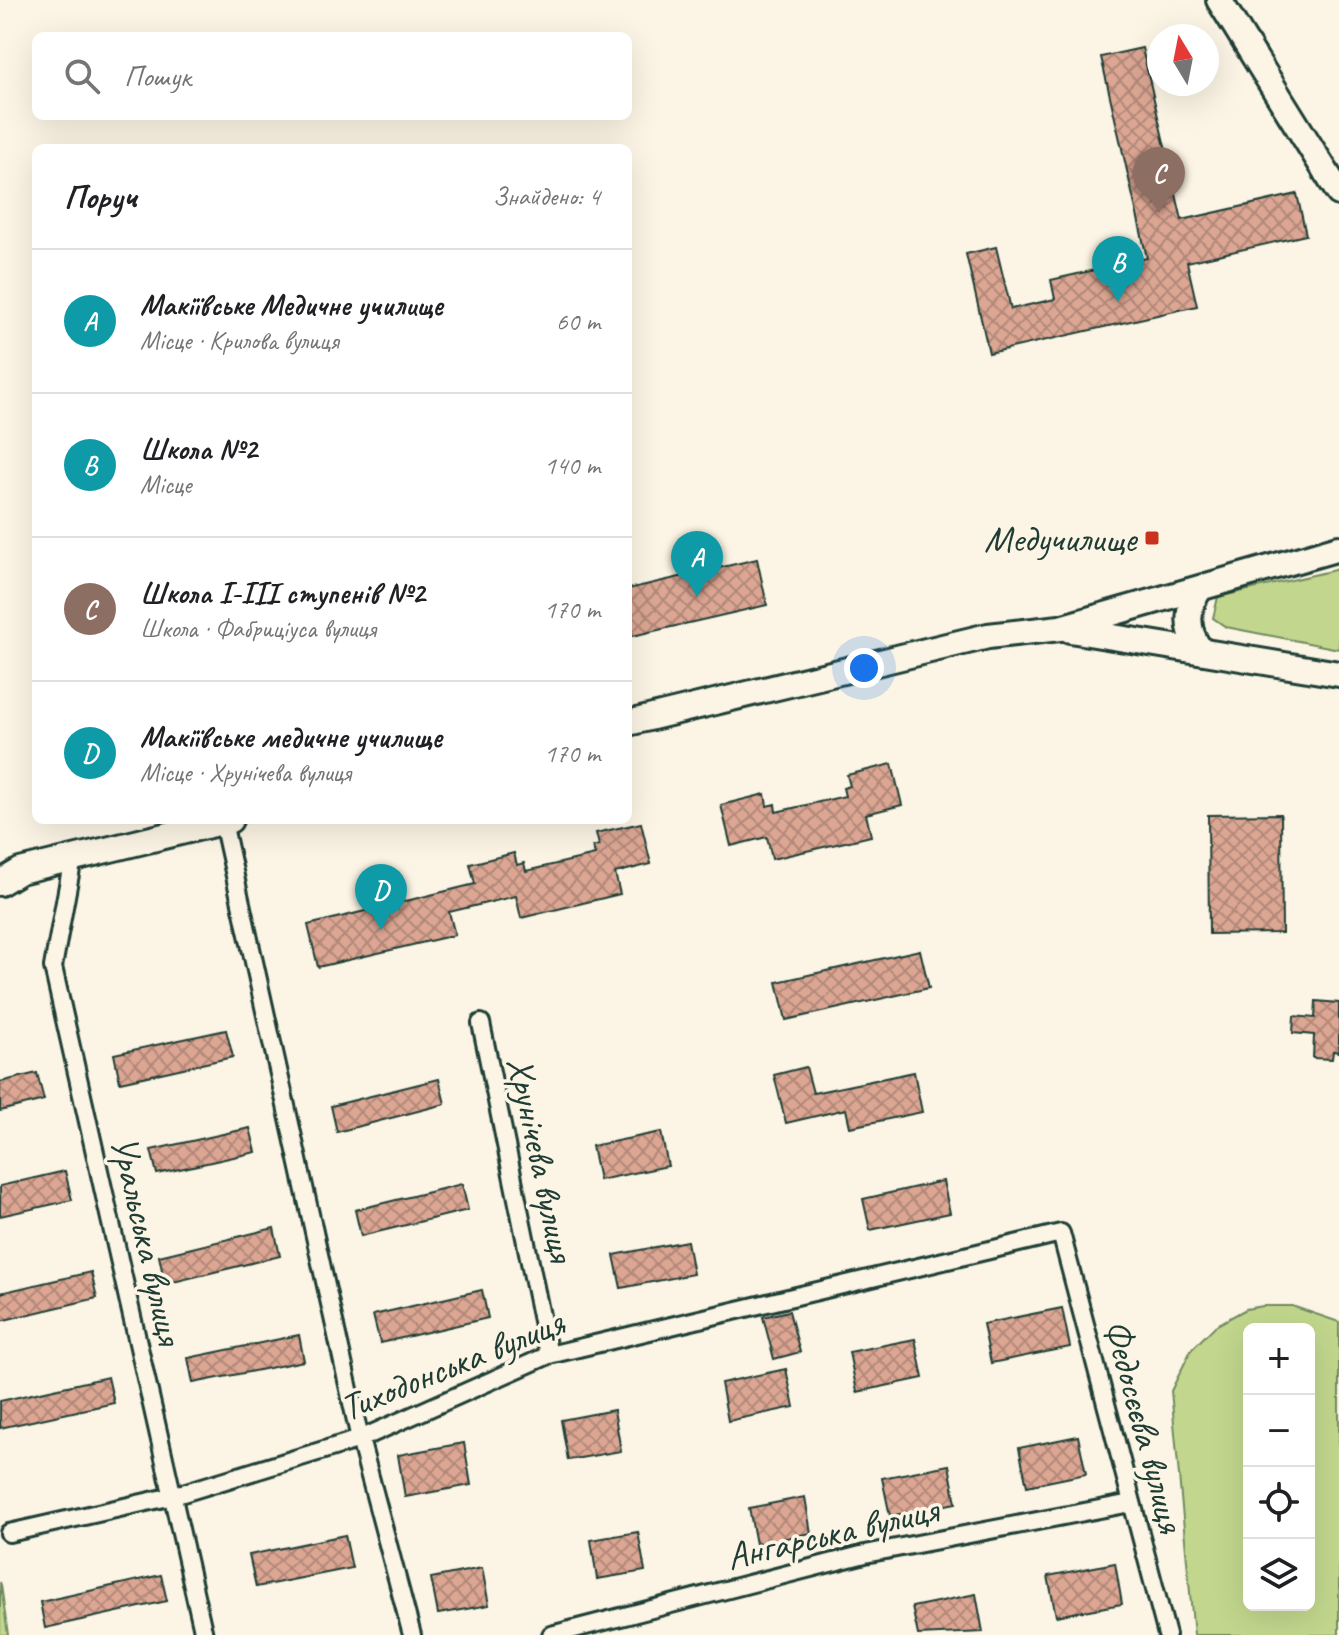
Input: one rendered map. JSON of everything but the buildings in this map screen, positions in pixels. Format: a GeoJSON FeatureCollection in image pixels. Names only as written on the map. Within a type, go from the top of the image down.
{"type":"FeatureCollection","features":[{"type":"Feature","properties":{"kind":"main road"},"geometry":{"type":"LineString","coordinates":[[1219,0],[1339,193]]}},
{"type":"Feature","properties":{"kind":"main road"},"geometry":{"type":"LineString","coordinates":[[632,722],[988,636],[1060,628],[1339,548]]}},
{"type":"Feature","properties":{"kind":"main road"},"geometry":{"type":"LineString","coordinates":[[1199,590],[1189,605],[1192,638],[1199,648]]}},
{"type":"Feature","properties":{"kind":"main road"},"geometry":{"type":"LineString","coordinates":[[1060,628],[1199,648],[1339,674]]}},
{"type":"Feature","properties":{"kind":"main road"},"geometry":{"type":"LineString","coordinates":[[0,883],[20,871],[214,824]]}},
{"type":"Feature","properties":{"kind":"street"},"geometry":{"type":"LineString","coordinates":[[227,824],[360,1439],[412,1635]]}},
{"type":"Feature","properties":{"kind":"street","name":"Уральська вулиця"},"geometry":{"type":"LineString","coordinates":[[73,858],[53,967],[204,1635]]}},
{"type":"Feature","properties":{"kind":"street","name":"Хрунічева вулиця"},"geometry":{"type":"LineString","coordinates":[[481,1023],[549,1355]]}},
{"type":"Feature","properties":{"kind":"street","name":"Тиходонська вулиця"},"geometry":{"type":"LineString","coordinates":[[9,1533],[173,1496],[360,1439],[549,1355],[1061,1233]]}},
{"type":"Feature","properties":{"kind":"street","name":"Федосєєва вулиця"},"geometry":{"type":"LineString","coordinates":[[1061,1233],[1167,1635]]}},
{"type":"Feature","properties":{"kind":"street","name":"Ангарська вулиця"},"geometry":{"type":"LineString","coordinates":[[551,1635],[865,1554],[1131,1503]]}},
{"type":"Feature","properties":{"kind":"green space"},"geometry":{"type":"Polygon","coordinates":[[[1339,569],[1339,649],[1226,627],[1213,618],[1218,597],[1339,569]]]}},
{"type":"Feature","properties":{"kind":"green space"},"geometry":{"type":"Polygon","coordinates":[[[1263,1306],[1292,1306],[1339,1322],[1339,1635],[1194,1635],[1171,1391],[1191,1350],[1215,1326],[1246,1309],[1263,1306]]]}},
{"type":"Feature","properties":{"kind":"green space"},"geometry":{"type":"Polygon","coordinates":[[[0,1582],[1,1585],[8,1635],[0,1635],[0,1582]]]}},
{"type":"Feature","properties":{"kind":"place","name":"Школа I-III ступенів №2"},"geometry":{"type":"Point","coordinates":[1159,213]}},
{"type":"Feature","properties":{"kind":"place","name":"Школа №2"},"geometry":{"type":"Point","coordinates":[1118,302]}},
{"type":"Feature","properties":{"kind":"place","name":"Медучилище"},"geometry":{"type":"Point","coordinates":[1152,538]}},
{"type":"Feature","properties":{"kind":"place","name":"Макіївське Медичне училище"},"geometry":{"type":"Point","coordinates":[697,597]}},
{"type":"Feature","properties":{"kind":"place","name":"Макіївське медичне училище"},"geometry":{"type":"Point","coordinates":[381,930]}}]}
